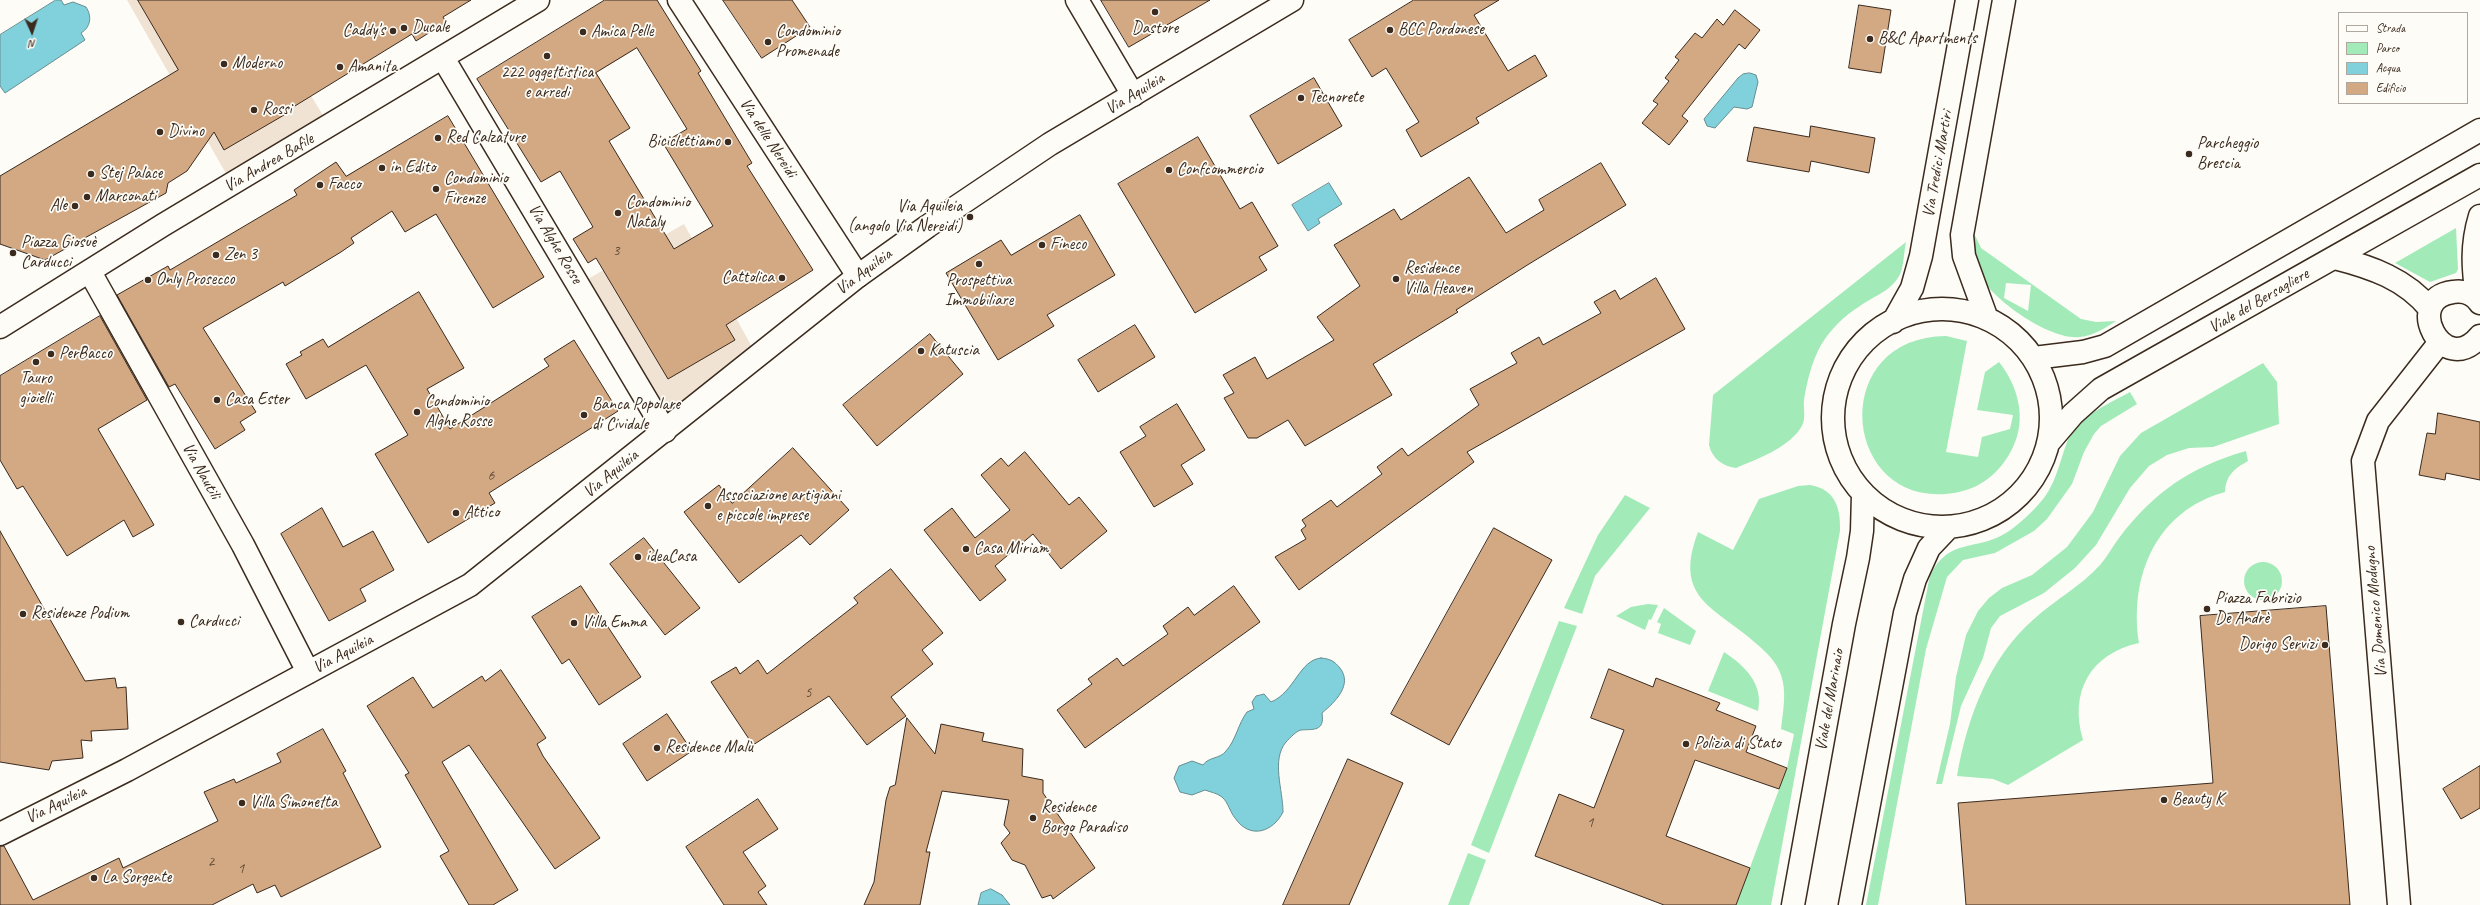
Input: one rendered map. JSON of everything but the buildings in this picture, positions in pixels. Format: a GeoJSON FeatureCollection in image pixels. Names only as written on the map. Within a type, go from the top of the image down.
{"type":"FeatureCollection","features":[{"type":"Feature","properties":{"kind":"street","name":"Via Andrea Bafile"},"geometry":{"type":"LineString","coordinates":[[0,327],[170,222],[538,0]]}},
{"type":"Feature","properties":{"kind":"street","name":"Via delle Nereidi"},"geometry":{"type":"LineString","coordinates":[[678,0],[858,276]]}},
{"type":"Feature","properties":{"kind":"street"},"geometry":{"type":"LineString","coordinates":[[1077,0],[1133,95]]}},
{"type":"Feature","properties":{"kind":"street","name":"Via Aquileia"},"geometry":{"type":"LineString","coordinates":[[0,834],[127,770],[470,586],[858,276],[1050,144],[1292,0]]}},
{"type":"Feature","properties":{"kind":"street","name":"Via Tredici Martiri"},"geometry":{"type":"LineString","coordinates":[[1893,322],[1912,288],[1921,256],[1967,0]]}},
{"type":"Feature","properties":{"kind":"street","name":"Via Tredici Martiri"},"geometry":{"type":"LineString","coordinates":[[1988,319],[1964,256],[1962,235],[2004,0]]}},
{"type":"Feature","properties":{"kind":"street","name":"Via Alghe Rosse"},"geometry":{"type":"LineString","coordinates":[[443,58],[665,431]]}},
{"type":"Feature","properties":{"kind":"street"},"geometry":{"type":"LineString","coordinates":[[2034,358],[2083,352],[2105,346],[2480,130]]}},
{"type":"Feature","properties":{"kind":"street","name":"Viale del Bersagliere"},"geometry":{"type":"LineString","coordinates":[[2050,441],[2073,414],[2100,389],[2480,175]]}},
{"type":"Feature","properties":{"kind":"street"},"geometry":{"type":"LineString","coordinates":[[2478,301],[2473,265],[2473,238],[2480,216]]}},
{"type":"Feature","properties":{"kind":"street"},"geometry":{"type":"LineString","coordinates":[[2335,258],[2368,266],[2406,286],[2420,296],[2430,309]]}},
{"type":"Feature","properties":{"kind":"street","name":"Via Nautili"},"geometry":{"type":"LineString","coordinates":[[90,272],[242,545],[308,672]]}},
{"type":"Feature","properties":{"kind":"street"},"geometry":{"type":"LineString","coordinates":[[2478,301],[2460,291],[2450,292],[2435,301],[2430,309],[2430,327],[2440,342],[2457,348],[2467,346],[2480,336]]}},
{"type":"Feature","properties":{"kind":"street"},"geometry":{"type":"LineString","coordinates":[[1948,309],[1968,312],[1988,319],[2021,342],[2034,358],[2047,384],[2052,412],[2050,441],[2040,470],[2022,494],[1999,513],[1971,524],[1948,528],[1916,525],[1897,518],[1877,506],[1863,494],[1849,476],[1836,448],[1832,423],[1834,400],[1840,378],[1851,358],[1868,338],[1893,322],[1919,311],[1948,309]]}},
{"type":"Feature","properties":{"kind":"street","name":"Via Domenico Modugno"},"geometry":{"type":"LineString","coordinates":[[2399,905],[2363,461],[2378,421],[2440,342]]}},
{"type":"Feature","properties":{"kind":"street","name":"Viale del Marinaio"},"geometry":{"type":"LineString","coordinates":[[1793,905],[1859,552],[1862,531],[1863,494]]}},
{"type":"Feature","properties":{"kind":"street"},"geometry":{"type":"LineString","coordinates":[[1850,905],[1905,614],[1914,579],[1929,548],[1948,528]]}},
{"type":"Feature","properties":{"kind":"shaded area"},"geometry":{"type":"Polygon","coordinates":[[[127,0],[253,0],[330,127],[232,184],[127,0]]]}},
{"type":"Feature","properties":{"kind":"shaded area"},"geometry":{"type":"Polygon","coordinates":[[[684,224],[757,356],[665,431],[579,284],[684,224]]]}},
{"type":"Feature","properties":{"kind":"green space"},"geometry":{"type":"Polygon","coordinates":[[[2456,228],[2458,269],[2456,273],[2430,282],[2395,263],[2456,228]]]}},
{"type":"Feature","properties":{"kind":"green space"},"geometry":{"type":"Polygon","coordinates":[[[1972,229],[1981,248],[2081,319],[2096,322],[2116,321],[2094,333],[2080,337],[2067,336],[2052,332],[2019,314],[1990,289],[1980,277],[1973,261],[1972,229]],[[2006,283],[2004,298],[2028,311],[2031,285],[2006,283]]]}},
{"type":"Feature","properties":{"kind":"green space"},"geometry":{"type":"Polygon","coordinates":[[[1906,242],[1903,265],[1898,278],[1883,292],[1843,318],[1833,328],[1821,345],[1812,364],[1804,400],[1802,426],[1794,436],[1771,453],[1736,468],[1718,461],[1710,450],[1709,445],[1713,395],[1906,242]]]}},
{"type":"Feature","properties":{"kind":"green space"},"geometry":{"type":"Polygon","coordinates":[[[1946,336],[1967,341],[1946,452],[1978,457],[1982,437],[2010,429],[2013,415],[1977,410],[1985,372],[1999,362],[2011,381],[2018,403],[2020,414],[2017,436],[2013,447],[2003,464],[1990,478],[1973,488],[1954,493],[1917,491],[1888,476],[1870,451],[1863,422],[1866,391],[1880,363],[1907,344],[1946,336]]]}},
{"type":"Feature","properties":{"kind":"green space"},"geometry":{"type":"Polygon","coordinates":[[[2263,363],[2277,382],[2279,424],[2213,447],[2189,448],[2167,455],[2149,466],[2130,488],[2096,545],[2075,568],[2044,593],[2000,616],[1991,628],[1983,658],[1961,706],[1942,784],[1936,784],[1950,724],[1956,677],[1966,635],[1978,611],[1989,598],[2002,588],[2032,575],[2067,547],[2093,512],[2120,456],[2141,433],[2263,363]]]}},
{"type":"Feature","properties":{"kind":"green space"},"geometry":{"type":"Polygon","coordinates":[[[2130,392],[2137,404],[2101,426],[2094,434],[2084,452],[2072,484],[2047,519],[2034,531],[1995,553],[1963,560],[1947,577],[1926,649],[1878,905],[1866,905],[1930,575],[1938,563],[1954,550],[1994,539],[2006,533],[2027,516],[2044,498],[2052,484],[2070,435],[2084,419],[2102,407],[2130,392]]]}},
{"type":"Feature","properties":{"kind":"green space"},"geometry":{"type":"Polygon","coordinates":[[[2246,451],[2248,461],[2239,467],[2229,477],[2225,492],[2201,501],[2181,514],[2165,530],[2152,550],[2144,571],[2139,594],[2137,618],[2139,643],[2122,648],[2108,656],[2096,666],[2087,678],[2082,691],[2079,706],[2079,723],[2083,740],[2008,785],[1993,779],[1957,776],[1967,732],[1982,690],[2004,652],[2018,635],[2042,612],[2093,573],[2103,562],[2116,541],[2132,522],[2160,494],[2190,473],[2226,457],[2246,451]]]}},
{"type":"Feature","properties":{"kind":"green space"},"geometry":{"type":"Polygon","coordinates":[[[1810,485],[1819,487],[1831,495],[1835,501],[1838,507],[1840,531],[1771,905],[1736,905],[1787,768],[1794,734],[1781,729],[1784,688],[1781,675],[1775,663],[1759,646],[1714,611],[1703,600],[1695,588],[1691,573],[1691,555],[1698,532],[1733,550],[1759,499],[1798,486],[1810,485]]]}},
{"type":"Feature","properties":{"kind":"green space"},"geometry":{"type":"Polygon","coordinates":[[[1625,495],[1650,508],[1595,576],[1582,614],[1564,608],[1598,535],[1625,495]]]}},
{"type":"Feature","properties":{"kind":"green space"},"geometry":{"type":"Polygon","coordinates":[[[2259,562],[2267,562],[2277,567],[2281,574],[2281,588],[2277,595],[2267,600],[2259,600],[2249,595],[2247,592],[2244,585],[2244,577],[2249,567],[2252,565],[2259,562]]]}},
{"type":"Feature","properties":{"kind":"green space"},"geometry":{"type":"Polygon","coordinates":[[[1648,604],[1658,605],[1651,620],[1649,619],[1645,630],[1616,616],[1631,607],[1648,604]]]}},
{"type":"Feature","properties":{"kind":"green space"},"geometry":{"type":"Polygon","coordinates":[[[1664,608],[1696,631],[1690,645],[1658,633],[1661,624],[1657,622],[1664,608]]]}},
{"type":"Feature","properties":{"kind":"green space"},"geometry":{"type":"Polygon","coordinates":[[[1559,621],[1577,626],[1489,853],[1471,845],[1559,621]]]}},
{"type":"Feature","properties":{"kind":"green space"},"geometry":{"type":"Polygon","coordinates":[[[1724,652],[1739,663],[1751,677],[1758,692],[1758,711],[1708,691],[1724,652]]]}},
{"type":"Feature","properties":{"kind":"green space"},"geometry":{"type":"Polygon","coordinates":[[[1468,853],[1486,860],[1469,905],[1448,905],[1468,853]]]}},
{"type":"Feature","properties":{"kind":"water"},"geometry":{"type":"Polygon","coordinates":[[[56,0],[61,0],[64,5],[73,2],[86,7],[90,21],[87,28],[81,33],[85,40],[5,93],[0,86],[0,35],[56,0]]]}},
{"type":"Feature","properties":{"kind":"water"},"geometry":{"type":"Polygon","coordinates":[[[1750,73],[1756,75],[1758,82],[1752,107],[1747,109],[1734,107],[1715,128],[1707,126],[1704,119],[1738,78],[1743,74],[1750,73]]]}},
{"type":"Feature","properties":{"kind":"water"},"geometry":{"type":"Polygon","coordinates":[[[1329,183],[1342,204],[1318,219],[1320,223],[1308,231],[1292,205],[1329,183]]]}},
{"type":"Feature","properties":{"kind":"water"},"geometry":{"type":"Polygon","coordinates":[[[1321,658],[1332,661],[1340,668],[1343,674],[1343,687],[1337,698],[1322,713],[1322,724],[1314,729],[1301,730],[1297,732],[1286,742],[1282,749],[1278,766],[1283,812],[1279,819],[1261,831],[1254,831],[1241,825],[1224,799],[1220,796],[1205,790],[1192,795],[1180,792],[1174,778],[1179,766],[1192,761],[1203,765],[1205,762],[1223,754],[1232,742],[1247,712],[1254,709],[1252,702],[1256,696],[1264,694],[1271,702],[1286,691],[1307,664],[1321,658]]]}},
{"type":"Feature","properties":{"kind":"water"},"geometry":{"type":"Polygon","coordinates":[[[991,889],[1002,895],[1010,905],[978,905],[981,893],[991,889]]]}},
{"type":"Feature","properties":{"kind":"place","name":"Dastore"},"geometry":{"type":"Point","coordinates":[1155,12]}},
{"type":"Feature","properties":{"kind":"place","name":"Ducale"},"geometry":{"type":"Point","coordinates":[404,28]}},
{"type":"Feature","properties":{"kind":"place","name":"BCC Pordonese"},"geometry":{"type":"Point","coordinates":[1390,30]}},
{"type":"Feature","properties":{"kind":"place","name":"Caddy's"},"geometry":{"type":"Point","coordinates":[393,31]}},
{"type":"Feature","properties":{"kind":"place","name":"Amica Pelle"},"geometry":{"type":"Point","coordinates":[583,32]}},
{"type":"Feature","properties":{"kind":"place","name":"B&C Apartments"},"geometry":{"type":"Point","coordinates":[1870,39]}},
{"type":"Feature","properties":{"kind":"place","name":"Condominio Promenade"},"geometry":{"type":"Point","coordinates":[768,42]}},
{"type":"Feature","properties":{"kind":"place","name":"222 oggettistica e arredi"},"geometry":{"type":"Point","coordinates":[547,56]}},
{"type":"Feature","properties":{"kind":"place","name":"Moderno"},"geometry":{"type":"Point","coordinates":[224,64]}},
{"type":"Feature","properties":{"kind":"place","name":"Amanita"},"geometry":{"type":"Point","coordinates":[340,67]}},
{"type":"Feature","properties":{"kind":"place","name":"Tecnorete"},"geometry":{"type":"Point","coordinates":[1301,98]}},
{"type":"Feature","properties":{"kind":"place","name":"Rossi"},"geometry":{"type":"Point","coordinates":[254,110]}},
{"type":"Feature","properties":{"kind":"place","name":"Divino"},"geometry":{"type":"Point","coordinates":[160,132]}},
{"type":"Feature","properties":{"kind":"place","name":"Red Calzature"},"geometry":{"type":"Point","coordinates":[438,138]}},
{"type":"Feature","properties":{"kind":"place","name":"Biciclettiamo"},"geometry":{"type":"Point","coordinates":[728,142]}},
{"type":"Feature","properties":{"kind":"place","name":"Parcheggio Brescia"},"geometry":{"type":"Point","coordinates":[2189,154]}},
{"type":"Feature","properties":{"kind":"place","name":"in Edito"},"geometry":{"type":"Point","coordinates":[382,168]}},
{"type":"Feature","properties":{"kind":"place","name":"Confcommercio"},"geometry":{"type":"Point","coordinates":[1169,170]}},
{"type":"Feature","properties":{"kind":"place","name":"Stej Palace"},"geometry":{"type":"Point","coordinates":[91,174]}},
{"type":"Feature","properties":{"kind":"place","name":"Facco"},"geometry":{"type":"Point","coordinates":[320,185]}},
{"type":"Feature","properties":{"kind":"place","name":"Condominio Firenze"},"geometry":{"type":"Point","coordinates":[436,189]}},
{"type":"Feature","properties":{"kind":"place","name":"Marconati"},"geometry":{"type":"Point","coordinates":[87,197]}},
{"type":"Feature","properties":{"kind":"place","name":"Ale"},"geometry":{"type":"Point","coordinates":[75,206]}},
{"type":"Feature","properties":{"kind":"place","name":"Condominio Nataly"},"geometry":{"type":"Point","coordinates":[618,213]}},
{"type":"Feature","properties":{"kind":"place","name":"Via Aquileia (angolo Via Nereidi)"},"geometry":{"type":"Point","coordinates":[970,217]}},
{"type":"Feature","properties":{"kind":"place","name":"Fineco"},"geometry":{"type":"Point","coordinates":[1042,245]}},
{"type":"Feature","properties":{"kind":"place","name":"Piazza Giosuè Carducci"},"geometry":{"type":"Point","coordinates":[13,253]}},
{"type":"Feature","properties":{"kind":"place","name":"Zen 3"},"geometry":{"type":"Point","coordinates":[216,255]}},
{"type":"Feature","properties":{"kind":"place","name":"Prospettiva Immobiliare"},"geometry":{"type":"Point","coordinates":[979,264]}},
{"type":"Feature","properties":{"kind":"place","name":"Cattolica"},"geometry":{"type":"Point","coordinates":[782,278]}},
{"type":"Feature","properties":{"kind":"place","name":"Residence Villa Heaven"},"geometry":{"type":"Point","coordinates":[1396,279]}},
{"type":"Feature","properties":{"kind":"place","name":"Only Prosecco"},"geometry":{"type":"Point","coordinates":[148,280]}},
{"type":"Feature","properties":{"kind":"place","name":"Katuscia"},"geometry":{"type":"Point","coordinates":[921,351]}},
{"type":"Feature","properties":{"kind":"place","name":"PerBacco"},"geometry":{"type":"Point","coordinates":[51,354]}},
{"type":"Feature","properties":{"kind":"place","name":"Tauro gioielli"},"geometry":{"type":"Point","coordinates":[36,362]}},
{"type":"Feature","properties":{"kind":"place","name":"Casa Ester"},"geometry":{"type":"Point","coordinates":[217,400]}},
{"type":"Feature","properties":{"kind":"place","name":"Condominio Alghe Rosse"},"geometry":{"type":"Point","coordinates":[417,412]}},
{"type":"Feature","properties":{"kind":"place","name":"Banca Popolare di Cividale"},"geometry":{"type":"Point","coordinates":[584,415]}},
{"type":"Feature","properties":{"kind":"place","name":"Associazione artigiani e piccole imprese"},"geometry":{"type":"Point","coordinates":[708,506]}},
{"type":"Feature","properties":{"kind":"place","name":"Attico"},"geometry":{"type":"Point","coordinates":[456,513]}},
{"type":"Feature","properties":{"kind":"place","name":"Casa Miriam"},"geometry":{"type":"Point","coordinates":[966,549]}},
{"type":"Feature","properties":{"kind":"place","name":"ideaCasa"},"geometry":{"type":"Point","coordinates":[638,557]}},
{"type":"Feature","properties":{"kind":"place","name":"Piazza Fabrizio De Andrè"},"geometry":{"type":"Point","coordinates":[2207,609]}},
{"type":"Feature","properties":{"kind":"place","name":"Residenze Podium"},"geometry":{"type":"Point","coordinates":[23,614]}},
{"type":"Feature","properties":{"kind":"place","name":"Carducci"},"geometry":{"type":"Point","coordinates":[181,622]}},
{"type":"Feature","properties":{"kind":"place","name":"Villa Emma"},"geometry":{"type":"Point","coordinates":[574,623]}},
{"type":"Feature","properties":{"kind":"place","name":"Dorigo Servizi"},"geometry":{"type":"Point","coordinates":[2325,645]}},
{"type":"Feature","properties":{"kind":"place","name":"Polizia di Stato"},"geometry":{"type":"Point","coordinates":[1686,744]}},
{"type":"Feature","properties":{"kind":"place","name":"Residence Malù"},"geometry":{"type":"Point","coordinates":[657,748]}},
{"type":"Feature","properties":{"kind":"place","name":"Beauty K"},"geometry":{"type":"Point","coordinates":[2164,800]}},
{"type":"Feature","properties":{"kind":"place","name":"Villa Simonetta"},"geometry":{"type":"Point","coordinates":[242,803]}},
{"type":"Feature","properties":{"kind":"place","name":"Residence Borgo Paradiso"},"geometry":{"type":"Point","coordinates":[1033,818]}},
{"type":"Feature","properties":{"kind":"place","name":"La Sorgente"},"geometry":{"type":"Point","coordinates":[94,878]}}]}
